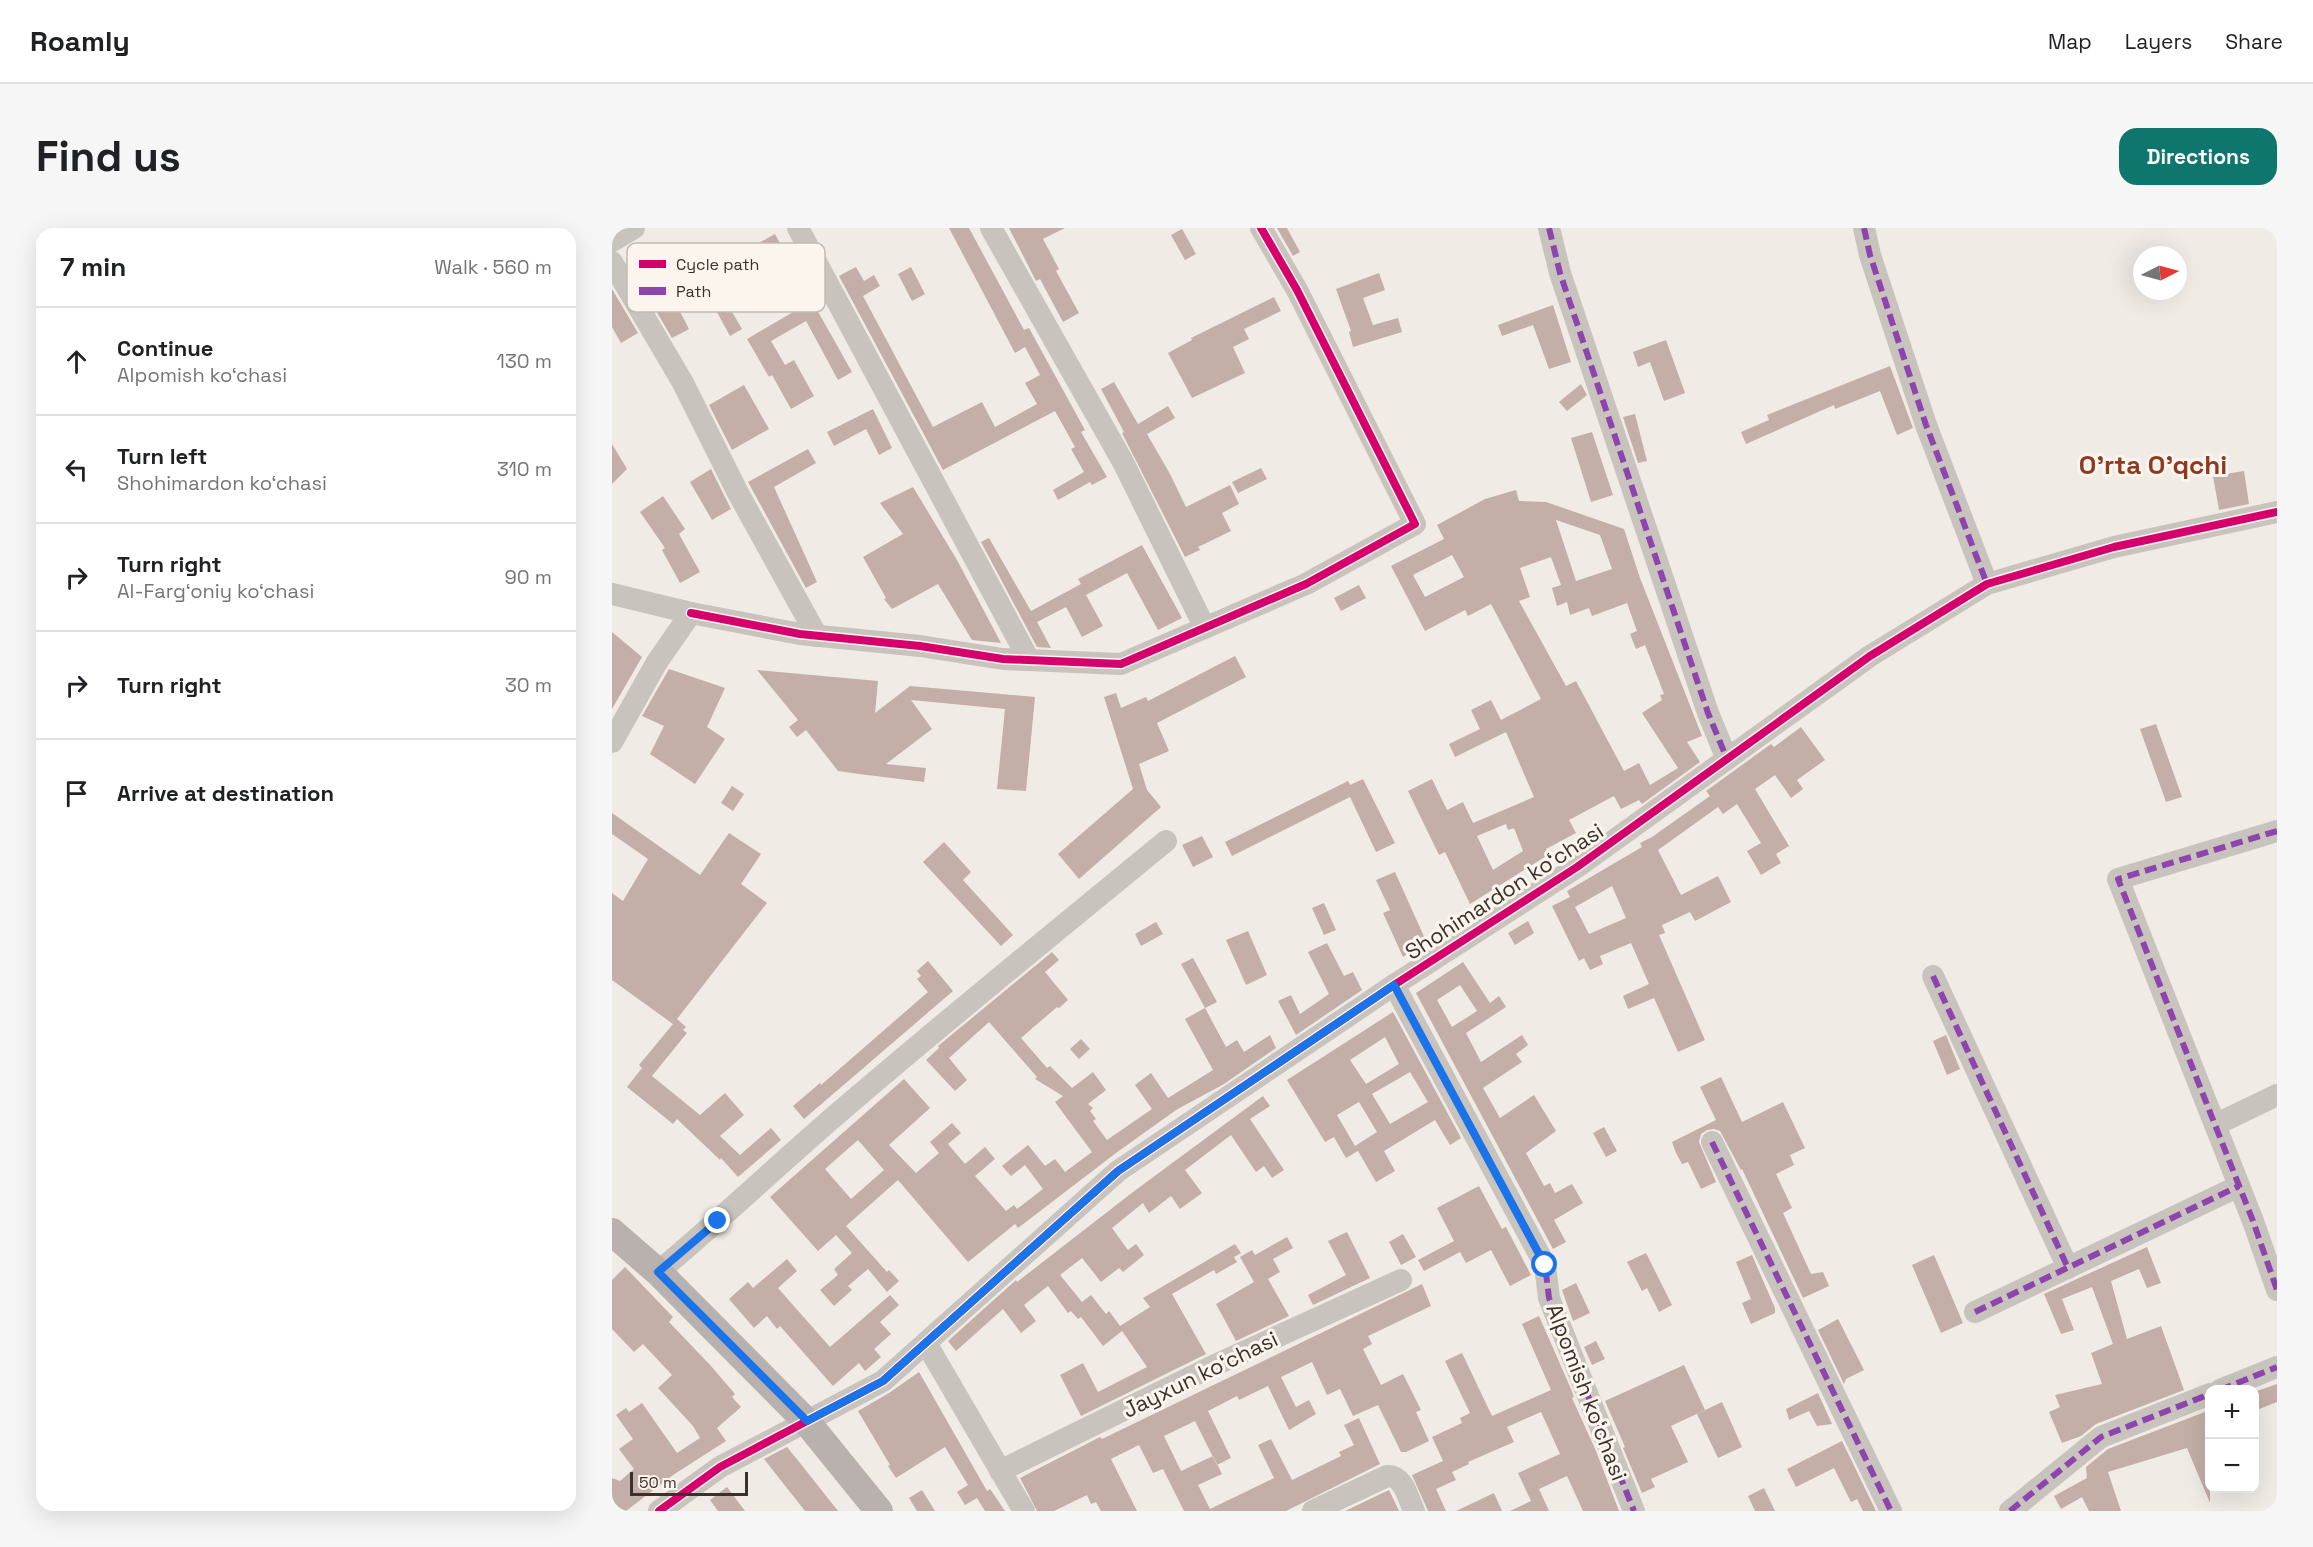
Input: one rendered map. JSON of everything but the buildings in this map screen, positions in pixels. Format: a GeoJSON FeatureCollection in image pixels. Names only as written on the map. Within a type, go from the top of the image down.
{"type":"FeatureCollection","features":[{"type":"Feature","properties":{"kind":"main road"},"geometry":{"type":"LineString","coordinates":[[612,1232],[658,1272],[807,1421],[879,1511]]}},
{"type":"Feature","properties":{"kind":"street"},"geometry":{"type":"LineString","coordinates":[[612,241],[634,228]]}},
{"type":"Feature","properties":{"kind":"street"},"geometry":{"type":"LineString","coordinates":[[798,228],[806,243]]}},
{"type":"Feature","properties":{"kind":"street"},"geometry":{"type":"LineString","coordinates":[[991,228],[1123,462],[1205,628]]}},
{"type":"Feature","properties":{"kind":"street"},"geometry":{"type":"LineString","coordinates":[[612,594],[691,613],[817,636],[1029,660],[1121,664],[1306,584],[1415,524],[1297,290],[1261,228]]}},
{"type":"Feature","properties":{"kind":"street"},"geometry":{"type":"LineString","coordinates":[[1550,228],[1563,284],[1708,713],[1727,759]]}},
{"type":"Feature","properties":{"kind":"street"},"geometry":{"type":"LineString","coordinates":[[1864,228],[1870,255],[1926,426],[1987,584]]}},
{"type":"Feature","properties":{"kind":"street"},"geometry":{"type":"LineString","coordinates":[[612,262],[627,288]]}},
{"type":"Feature","properties":{"kind":"street"},"geometry":{"type":"LineString","coordinates":[[825,278],[1029,660]]}},
{"type":"Feature","properties":{"kind":"street"},"geometry":{"type":"LineString","coordinates":[[641,312],[683,383],[738,493],[817,636]]}},
{"type":"Feature","properties":{"kind":"street","name":"Shohimardon koʻchasi"},"geometry":{"type":"LineString","coordinates":[[659,1511],[720,1467],[883,1381],[1118,1171],[1394,985],[1577,867],[1870,656],[1987,584],[2114,548],[2277,512]]}},
{"type":"Feature","properties":{"kind":"street"},"geometry":{"type":"LineString","coordinates":[[612,742],[657,662],[691,613]]}},
{"type":"Feature","properties":{"kind":"street"},"geometry":{"type":"LineString","coordinates":[[2276,1286],[2118,879],[2277,831]]}},
{"type":"Feature","properties":{"kind":"street"},"geometry":{"type":"LineString","coordinates":[[658,1272],[857,1097],[1166,841]]}},
{"type":"Feature","properties":{"kind":"street"},"geometry":{"type":"LineString","coordinates":[[1933,976],[2068,1268]]}},
{"type":"Feature","properties":{"kind":"street","name":"Alpomish koʻchasi"},"geometry":{"type":"LineString","coordinates":[[1394,985],[1545,1265],[1549,1298],[1634,1511]]}},
{"type":"Feature","properties":{"kind":"street"},"geometry":{"type":"LineString","coordinates":[[2215,1125],[2277,1095]]}},
{"type":"Feature","properties":{"kind":"street"},"geometry":{"type":"LineString","coordinates":[[1712,1142],[1891,1511]]}},
{"type":"Feature","properties":{"kind":"street"},"geometry":{"type":"LineString","coordinates":[[1975,1312],[2239,1186]]}},
{"type":"Feature","properties":{"kind":"street","name":"Jayxun koʻchasi"},"geometry":{"type":"LineString","coordinates":[[1000,1470],[1214,1366],[1401,1280]]}},
{"type":"Feature","properties":{"kind":"street"},"geometry":{"type":"LineString","coordinates":[[926,1343],[1024,1511]]}},
{"type":"Feature","properties":{"kind":"street"},"geometry":{"type":"LineString","coordinates":[[2230,1385],[2277,1367]]}},
{"type":"Feature","properties":{"kind":"street"},"geometry":{"type":"LineString","coordinates":[[2010,1511],[2101,1437],[2205,1396]]}},
{"type":"Feature","properties":{"kind":"street"},"geometry":{"type":"LineString","coordinates":[[1312,1511],[1387,1476],[1394,1475],[1400,1479],[1414,1511]]}},
{"type":"Feature","properties":{"kind":"marked path"},"geometry":{"type":"LineString","coordinates":[[1549,228],[1560,273],[1708,713],[1727,759]]}},
{"type":"Feature","properties":{"kind":"marked path"},"geometry":{"type":"LineString","coordinates":[[1864,228],[1870,255],[1926,425],[1987,584]]}},
{"type":"Feature","properties":{"kind":"marked path"},"geometry":{"type":"LineString","coordinates":[[2277,831],[2118,879],[2253,1221],[2277,1290]]}},
{"type":"Feature","properties":{"kind":"marked path"},"geometry":{"type":"LineString","coordinates":[[1933,976],[2068,1268]]}},
{"type":"Feature","properties":{"kind":"marked path"},"geometry":{"type":"LineString","coordinates":[[1394,985],[1545,1265],[1549,1298],[1634,1511]]}},
{"type":"Feature","properties":{"kind":"marked path"},"geometry":{"type":"LineString","coordinates":[[1712,1142],[1891,1511]]}},
{"type":"Feature","properties":{"kind":"marked path"},"geometry":{"type":"LineString","coordinates":[[1975,1312],[2239,1186]]}},
{"type":"Feature","properties":{"kind":"marked path"},"geometry":{"type":"LineString","coordinates":[[2232,1385],[2277,1367]]}},
{"type":"Feature","properties":{"kind":"marked path"},"geometry":{"type":"LineString","coordinates":[[2010,1511],[2101,1437],[2205,1396]]}},
{"type":"Feature","properties":{"kind":"cycle path"},"geometry":{"type":"LineString","coordinates":[[691,613],[800,634],[920,646],[1003,659],[1121,664],[1306,584],[1415,524],[1297,290],[1261,228]]}},
{"type":"Feature","properties":{"kind":"cycle path"},"geometry":{"type":"LineString","coordinates":[[659,1511],[720,1467],[883,1381],[1118,1171],[1394,985],[1577,867],[1870,656],[1987,584],[2114,547],[2277,512]]}},
{"type":"Feature","properties":{"kind":"district","name":"O'rta O'qchi"},"geometry":{"type":"Point","coordinates":[2153,465]}},
{"type":"Feature","properties":{"kind":"route"},"geometry":{"type":"LineString","coordinates":[[718,1221],[658,1272],[807,1421],[883,1381],[1118,1171],[1394,985],[1545,1265]]}}]}
